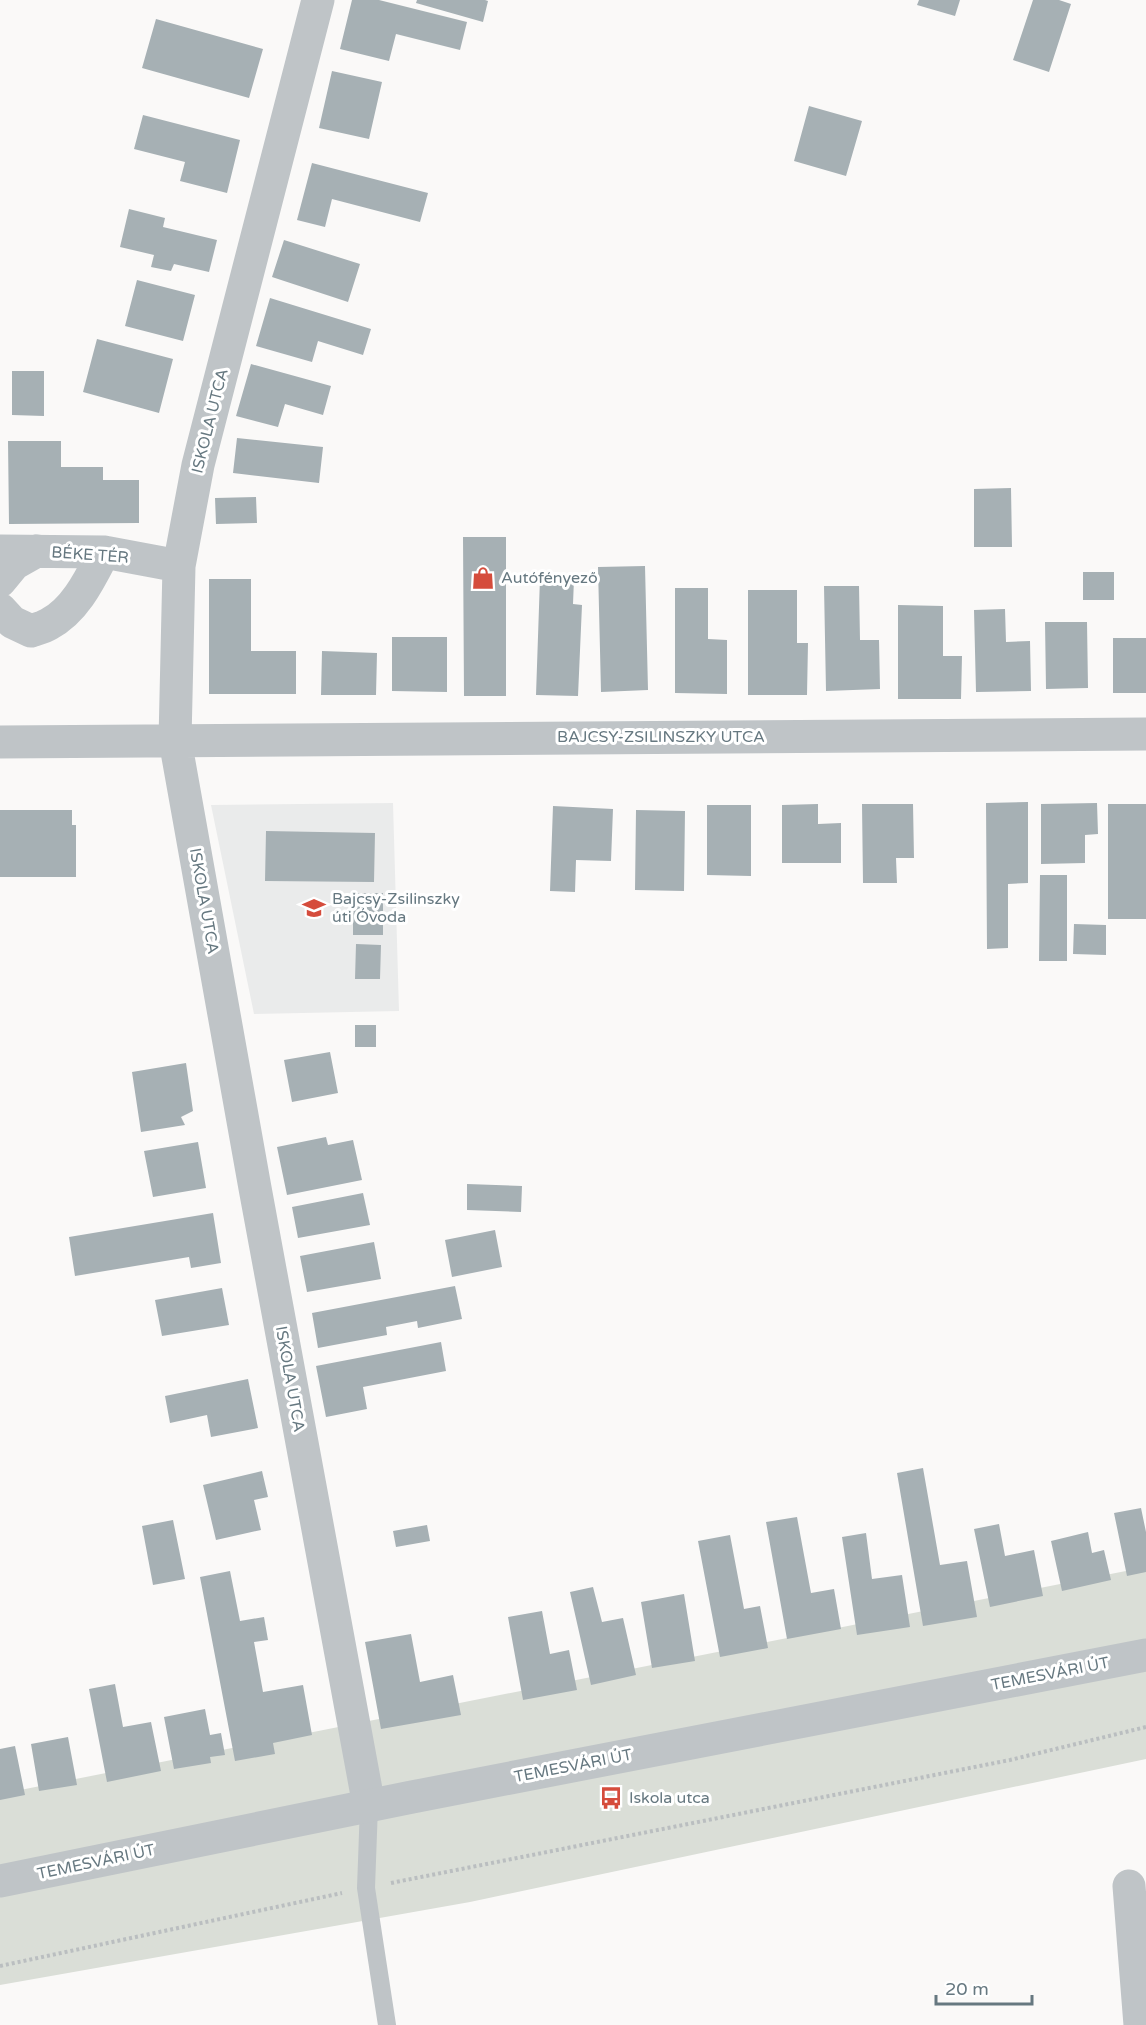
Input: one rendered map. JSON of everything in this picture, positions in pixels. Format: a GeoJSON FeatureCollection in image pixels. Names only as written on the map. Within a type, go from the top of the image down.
{"type":"FeatureCollection","features":[{"type":"Feature","properties":{"kind":"street","name":"ISKOLA UTCA"},"geometry":{"type":"LineString","coordinates":[[318,0],[198,465],[179,566],[175,740],[369,1806]]}},
{"type":"Feature","properties":{"kind":"street","name":"BÉKE TÉR"},"geometry":{"type":"LineString","coordinates":[[0,551],[104,552],[179,566]]}},
{"type":"Feature","properties":{"kind":"street"},"geometry":{"type":"LineString","coordinates":[[0,581],[14,564],[37,551]]}},
{"type":"Feature","properties":{"kind":"street"},"geometry":{"type":"LineString","coordinates":[[0,609],[12,622],[31,631],[50,624],[69,608],[88,583],[104,552]]}},
{"type":"Feature","properties":{"kind":"street","name":"BAJCSY-ZSILINSZKY UTCA"},"geometry":{"type":"LineString","coordinates":[[175,740],[1146,734]]}},
{"type":"Feature","properties":{"kind":"street"},"geometry":{"type":"LineString","coordinates":[[0,742],[175,740]]}},
{"type":"Feature","properties":{"kind":"street","name":"TEMESVÁRI ÚT"},"geometry":{"type":"LineString","coordinates":[[0,1881],[369,1806],[1146,1655]]}},
{"type":"Feature","properties":{"kind":"street"},"geometry":{"type":"LineString","coordinates":[[1129,1886],[1140,2025]]}},
{"type":"Feature","properties":{"kind":"lane"},"geometry":{"type":"LineString","coordinates":[[369,1806],[366,1888],[387,2025]]}},
{"type":"Feature","properties":{"kind":"path"},"geometry":{"type":"LineString","coordinates":[[0,1966],[366,1888],[1010,1760],[1146,1727]]}},
{"type":"Feature","properties":{"kind":"shaded area","name":"Bajcsy-Zsilinszky úti Óvoda"},"geometry":{"type":"Polygon","coordinates":[[[393,803],[399,1011],[254,1014],[211,805],[393,803]]]}},
{"type":"Feature","properties":{"kind":"shaded area"},"geometry":{"type":"Polygon","coordinates":[[[1146,1567],[1146,1759],[470,1902],[0,1985],[0,1794],[1146,1567]]]}},
{"type":"Feature","properties":{"kind":"building"},"geometry":{"type":"Polygon","coordinates":[[[352,0],[379,0],[467,22],[460,50],[396,34],[389,61],[340,49],[352,0]]]}},
{"type":"Feature","properties":{"kind":"building"},"geometry":{"type":"Polygon","coordinates":[[[417,0],[488,1],[483,22],[416,3],[417,0]]]}},
{"type":"Feature","properties":{"kind":"building"},"geometry":{"type":"Polygon","coordinates":[[[919,0],[960,0],[955,16],[917,5],[919,0]]]}},
{"type":"Feature","properties":{"kind":"building"},"geometry":{"type":"Polygon","coordinates":[[[1033,0],[1059,0],[1071,4],[1049,72],[1013,60],[1033,0]]]}},
{"type":"Feature","properties":{"kind":"building"},"geometry":{"type":"Polygon","coordinates":[[[156,19],[263,49],[249,98],[142,68],[156,19]]]}},
{"type":"Feature","properties":{"kind":"building"},"geometry":{"type":"Polygon","coordinates":[[[332,71],[382,82],[369,139],[319,128],[332,71]]]}},
{"type":"Feature","properties":{"kind":"building"},"geometry":{"type":"Polygon","coordinates":[[[809,106],[862,121],[846,176],[794,161],[809,106]]]}},
{"type":"Feature","properties":{"kind":"building"},"geometry":{"type":"Polygon","coordinates":[[[143,115],[240,140],[227,193],[180,181],[185,162],[134,149],[143,115]]]}},
{"type":"Feature","properties":{"kind":"building"},"geometry":{"type":"Polygon","coordinates":[[[312,163],[428,193],[420,222],[332,199],[325,227],[297,220],[312,163]]]}},
{"type":"Feature","properties":{"kind":"building"},"geometry":{"type":"Polygon","coordinates":[[[129,209],[165,218],[163,227],[217,240],[209,272],[174,264],[171,271],[151,267],[154,255],[120,247],[129,209]]]}},
{"type":"Feature","properties":{"kind":"building"},"geometry":{"type":"Polygon","coordinates":[[[284,240],[360,264],[348,302],[272,277],[284,240]]]}},
{"type":"Feature","properties":{"kind":"building"},"geometry":{"type":"Polygon","coordinates":[[[137,280],[195,295],[183,341],[125,326],[137,280]]]}},
{"type":"Feature","properties":{"kind":"building"},"geometry":{"type":"Polygon","coordinates":[[[270,298],[371,329],[363,355],[318,341],[312,362],[256,346],[270,298]]]}},
{"type":"Feature","properties":{"kind":"building"},"geometry":{"type":"Polygon","coordinates":[[[97,339],[173,359],[159,413],[83,392],[97,339]]]}},
{"type":"Feature","properties":{"kind":"building"},"geometry":{"type":"Polygon","coordinates":[[[251,364],[331,386],[323,415],[285,404],[278,427],[236,416],[251,364]]]}},
{"type":"Feature","properties":{"kind":"building"},"geometry":{"type":"Polygon","coordinates":[[[12,371],[44,371],[44,416],[12,415],[12,371]]]}},
{"type":"Feature","properties":{"kind":"building"},"geometry":{"type":"Polygon","coordinates":[[[237,438],[323,447],[319,483],[233,473],[237,438]]]}},
{"type":"Feature","properties":{"kind":"building"},"geometry":{"type":"Polygon","coordinates":[[[8,441],[61,441],[61,467],[103,467],[103,480],[139,480],[139,523],[9,524],[8,441]]]}},
{"type":"Feature","properties":{"kind":"building"},"geometry":{"type":"Polygon","coordinates":[[[1011,488],[1012,547],[974,547],[974,489],[1011,488]]]}},
{"type":"Feature","properties":{"kind":"building"},"geometry":{"type":"Polygon","coordinates":[[[256,497],[257,523],[216,524],[215,498],[256,497]]]}},
{"type":"Feature","properties":{"kind":"building"},"geometry":{"type":"Polygon","coordinates":[[[463,537],[506,537],[506,696],[464,696],[463,537]]]}},
{"type":"Feature","properties":{"kind":"building"},"geometry":{"type":"Polygon","coordinates":[[[645,566],[648,690],[601,692],[598,567],[645,566]]]}},
{"type":"Feature","properties":{"kind":"building"},"geometry":{"type":"Polygon","coordinates":[[[1083,572],[1114,572],[1114,600],[1083,600],[1083,572]]]}},
{"type":"Feature","properties":{"kind":"building"},"geometry":{"type":"Polygon","coordinates":[[[540,578],[574,579],[573,604],[582,605],[578,696],[536,695],[540,578]]]}},
{"type":"Feature","properties":{"kind":"building"},"geometry":{"type":"Polygon","coordinates":[[[209,579],[251,579],[251,651],[296,651],[296,694],[209,694],[209,579]]]}},
{"type":"Feature","properties":{"kind":"building"},"geometry":{"type":"Polygon","coordinates":[[[824,586],[859,586],[860,640],[879,640],[880,689],[826,691],[824,586]]]}},
{"type":"Feature","properties":{"kind":"building"},"geometry":{"type":"Polygon","coordinates":[[[675,588],[708,588],[708,639],[727,640],[727,694],[675,693],[675,588]]]}},
{"type":"Feature","properties":{"kind":"building"},"geometry":{"type":"Polygon","coordinates":[[[748,590],[797,590],[797,643],[808,643],[807,695],[748,695],[748,590]]]}},
{"type":"Feature","properties":{"kind":"building"},"geometry":{"type":"Polygon","coordinates":[[[898,605],[943,606],[943,656],[962,656],[961,699],[898,699],[898,605]]]}},
{"type":"Feature","properties":{"kind":"building"},"geometry":{"type":"Polygon","coordinates":[[[1005,609],[1006,642],[1030,641],[1031,691],[976,692],[974,610],[1005,609]]]}},
{"type":"Feature","properties":{"kind":"building"},"geometry":{"type":"Polygon","coordinates":[[[1045,622],[1087,622],[1088,688],[1046,689],[1045,622]]]}},
{"type":"Feature","properties":{"kind":"building"},"geometry":{"type":"Polygon","coordinates":[[[392,637],[447,637],[447,692],[392,691],[392,637]]]}},
{"type":"Feature","properties":{"kind":"building"},"geometry":{"type":"Polygon","coordinates":[[[1113,638],[1146,638],[1146,693],[1113,693],[1113,638]]]}},
{"type":"Feature","properties":{"kind":"building"},"geometry":{"type":"Polygon","coordinates":[[[322,651],[377,653],[376,695],[321,695],[322,651]]]}},
{"type":"Feature","properties":{"kind":"building"},"geometry":{"type":"Polygon","coordinates":[[[1028,802],[1028,883],[1008,884],[1008,948],[987,949],[986,803],[1028,802]]]}},
{"type":"Feature","properties":{"kind":"building"},"geometry":{"type":"Polygon","coordinates":[[[1097,803],[1098,834],[1085,835],[1085,863],[1041,864],[1041,804],[1097,803]]]}},
{"type":"Feature","properties":{"kind":"building"},"geometry":{"type":"Polygon","coordinates":[[[818,804],[818,824],[841,823],[841,863],[782,863],[782,805],[818,804]]]}},
{"type":"Feature","properties":{"kind":"building"},"geometry":{"type":"Polygon","coordinates":[[[862,804],[913,804],[914,858],[896,858],[897,883],[863,883],[862,804]]]}},
{"type":"Feature","properties":{"kind":"building"},"geometry":{"type":"Polygon","coordinates":[[[1108,804],[1146,804],[1146,919],[1108,919],[1108,804]]]}},
{"type":"Feature","properties":{"kind":"building"},"geometry":{"type":"Polygon","coordinates":[[[707,805],[751,805],[751,876],[707,875],[707,805]]]}},
{"type":"Feature","properties":{"kind":"building"},"geometry":{"type":"Polygon","coordinates":[[[553,806],[613,809],[611,861],[576,860],[575,892],[550,891],[553,806]]]}},
{"type":"Feature","properties":{"kind":"building"},"geometry":{"type":"Polygon","coordinates":[[[0,810],[72,810],[72,825],[76,825],[76,877],[0,877],[0,810]]]}},
{"type":"Feature","properties":{"kind":"building"},"geometry":{"type":"Polygon","coordinates":[[[636,810],[685,811],[684,891],[635,890],[636,810]]]}},
{"type":"Feature","properties":{"kind":"building"},"geometry":{"type":"Polygon","coordinates":[[[266,831],[375,833],[374,882],[265,881],[266,831]]]}},
{"type":"Feature","properties":{"kind":"building"},"geometry":{"type":"Polygon","coordinates":[[[1040,875],[1067,875],[1067,961],[1039,961],[1040,875]]]}},
{"type":"Feature","properties":{"kind":"building"},"geometry":{"type":"Polygon","coordinates":[[[353,893],[383,893],[383,935],[353,935],[353,893]]]}},
{"type":"Feature","properties":{"kind":"building"},"geometry":{"type":"Polygon","coordinates":[[[1074,924],[1106,925],[1106,955],[1073,954],[1074,924]]]}},
{"type":"Feature","properties":{"kind":"building"},"geometry":{"type":"Polygon","coordinates":[[[356,944],[381,945],[380,979],[355,979],[356,944]]]}},
{"type":"Feature","properties":{"kind":"building"},"geometry":{"type":"Polygon","coordinates":[[[355,1025],[376,1025],[376,1047],[355,1047],[355,1025]]]}},
{"type":"Feature","properties":{"kind":"building"},"geometry":{"type":"Polygon","coordinates":[[[330,1052],[338,1093],[292,1102],[284,1060],[330,1052]]]}},
{"type":"Feature","properties":{"kind":"building"},"geometry":{"type":"Polygon","coordinates":[[[186,1063],[193,1111],[181,1117],[185,1125],[141,1132],[132,1072],[186,1063]]]}},
{"type":"Feature","properties":{"kind":"building"},"geometry":{"type":"Polygon","coordinates":[[[326,1137],[328,1145],[353,1140],[362,1180],[287,1195],[277,1147],[326,1137]]]}},
{"type":"Feature","properties":{"kind":"building"},"geometry":{"type":"Polygon","coordinates":[[[198,1142],[206,1188],[153,1197],[144,1151],[198,1142]]]}},
{"type":"Feature","properties":{"kind":"building"},"geometry":{"type":"Polygon","coordinates":[[[467,1184],[522,1186],[521,1212],[467,1210],[467,1184]]]}},
{"type":"Feature","properties":{"kind":"building"},"geometry":{"type":"Polygon","coordinates":[[[363,1193],[370,1225],[298,1238],[292,1207],[363,1193]]]}},
{"type":"Feature","properties":{"kind":"building"},"geometry":{"type":"Polygon","coordinates":[[[213,1213],[221,1263],[191,1268],[189,1257],[75,1276],[69,1237],[213,1213]]]}},
{"type":"Feature","properties":{"kind":"building"},"geometry":{"type":"Polygon","coordinates":[[[495,1230],[502,1267],[452,1277],[445,1240],[495,1230]]]}},
{"type":"Feature","properties":{"kind":"building"},"geometry":{"type":"Polygon","coordinates":[[[374,1242],[381,1279],[307,1292],[300,1256],[374,1242]]]}},
{"type":"Feature","properties":{"kind":"building"},"geometry":{"type":"Polygon","coordinates":[[[455,1286],[462,1319],[418,1328],[417,1321],[386,1327],[387,1335],[318,1348],[312,1313],[455,1286]]]}},
{"type":"Feature","properties":{"kind":"building"},"geometry":{"type":"Polygon","coordinates":[[[222,1288],[229,1325],[162,1336],[155,1300],[222,1288]]]}},
{"type":"Feature","properties":{"kind":"building"},"geometry":{"type":"Polygon","coordinates":[[[441,1342],[446,1371],[363,1387],[367,1409],[326,1417],[316,1366],[441,1342]]]}},
{"type":"Feature","properties":{"kind":"building"},"geometry":{"type":"Polygon","coordinates":[[[248,1379],[258,1428],[211,1437],[207,1415],[170,1423],[165,1396],[248,1379]]]}},
{"type":"Feature","properties":{"kind":"building"},"geometry":{"type":"Polygon","coordinates":[[[923,1468],[940,1565],[967,1561],[977,1617],[923,1626],[897,1473],[923,1468]]]}},
{"type":"Feature","properties":{"kind":"building"},"geometry":{"type":"Polygon","coordinates":[[[262,1471],[268,1497],[254,1500],[261,1530],[216,1540],[203,1485],[262,1471]]]}},
{"type":"Feature","properties":{"kind":"building"},"geometry":{"type":"Polygon","coordinates":[[[1141,1508],[1146,1532],[1146,1572],[1127,1576],[1114,1513],[1141,1508]]]}},
{"type":"Feature","properties":{"kind":"building"},"geometry":{"type":"Polygon","coordinates":[[[797,1517],[811,1593],[834,1589],[841,1629],[787,1639],[766,1522],[797,1517]]]}},
{"type":"Feature","properties":{"kind":"building"},"geometry":{"type":"Polygon","coordinates":[[[173,1520],[185,1579],[153,1585],[142,1526],[173,1520]]]}},
{"type":"Feature","properties":{"kind":"building"},"geometry":{"type":"Polygon","coordinates":[[[999,1524],[1005,1556],[1034,1550],[1043,1596],[990,1607],[974,1529],[999,1524]]]}},
{"type":"Feature","properties":{"kind":"building"},"geometry":{"type":"Polygon","coordinates":[[[427,1525],[430,1541],[396,1547],[393,1531],[427,1525]]]}},
{"type":"Feature","properties":{"kind":"building"},"geometry":{"type":"Polygon","coordinates":[[[1088,1532],[1092,1553],[1104,1550],[1111,1580],[1062,1591],[1051,1541],[1088,1532]]]}},
{"type":"Feature","properties":{"kind":"building"},"geometry":{"type":"Polygon","coordinates":[[[866,1533],[872,1579],[902,1575],[910,1627],[857,1635],[842,1537],[866,1533]]]}},
{"type":"Feature","properties":{"kind":"building"},"geometry":{"type":"Polygon","coordinates":[[[730,1535],[744,1609],[760,1606],[768,1648],[720,1657],[698,1541],[730,1535]]]}},
{"type":"Feature","properties":{"kind":"building"},"geometry":{"type":"Polygon","coordinates":[[[230,1571],[240,1621],[264,1617],[268,1640],[254,1642],[263,1692],[303,1685],[312,1735],[273,1743],[275,1754],[235,1761],[200,1577],[230,1571]]]}},
{"type":"Feature","properties":{"kind":"building"},"geometry":{"type":"Polygon","coordinates":[[[593,1587],[602,1622],[623,1618],[636,1675],[591,1685],[570,1592],[593,1587]]]}},
{"type":"Feature","properties":{"kind":"building"},"geometry":{"type":"Polygon","coordinates":[[[684,1594],[695,1661],[652,1668],[641,1602],[684,1594]]]}},
{"type":"Feature","properties":{"kind":"building"},"geometry":{"type":"Polygon","coordinates":[[[542,1611],[550,1654],[569,1650],[577,1690],[523,1700],[508,1617],[542,1611]]]}},
{"type":"Feature","properties":{"kind":"building"},"geometry":{"type":"Polygon","coordinates":[[[411,1634],[420,1682],[453,1675],[461,1715],[381,1729],[365,1642],[411,1634]]]}},
{"type":"Feature","properties":{"kind":"building"},"geometry":{"type":"Polygon","coordinates":[[[115,1684],[123,1727],[151,1722],[161,1771],[107,1782],[89,1689],[115,1684]]]}},
{"type":"Feature","properties":{"kind":"building"},"geometry":{"type":"Polygon","coordinates":[[[205,1709],[210,1735],[221,1733],[225,1755],[210,1757],[211,1763],[174,1769],[164,1717],[205,1709]]]}},
{"type":"Feature","properties":{"kind":"building"},"geometry":{"type":"Polygon","coordinates":[[[68,1737],[77,1785],[39,1791],[31,1744],[68,1737]]]}},
{"type":"Feature","properties":{"kind":"building"},"geometry":{"type":"Polygon","coordinates":[[[15,1746],[25,1795],[0,1800],[0,1749],[15,1746]]]}},
{"type":"Feature","properties":{"kind":"place","name":"Autófényező"},"geometry":{"type":"Point","coordinates":[483,578]}},
{"type":"Feature","properties":{"kind":"place","name":"Bajcsy-Zsilinszky úti Óvoda"},"geometry":{"type":"Point","coordinates":[314,908]}},
{"type":"Feature","properties":{"kind":"place","name":"Iskola utca"},"geometry":{"type":"Point","coordinates":[611,1798]}}]}
